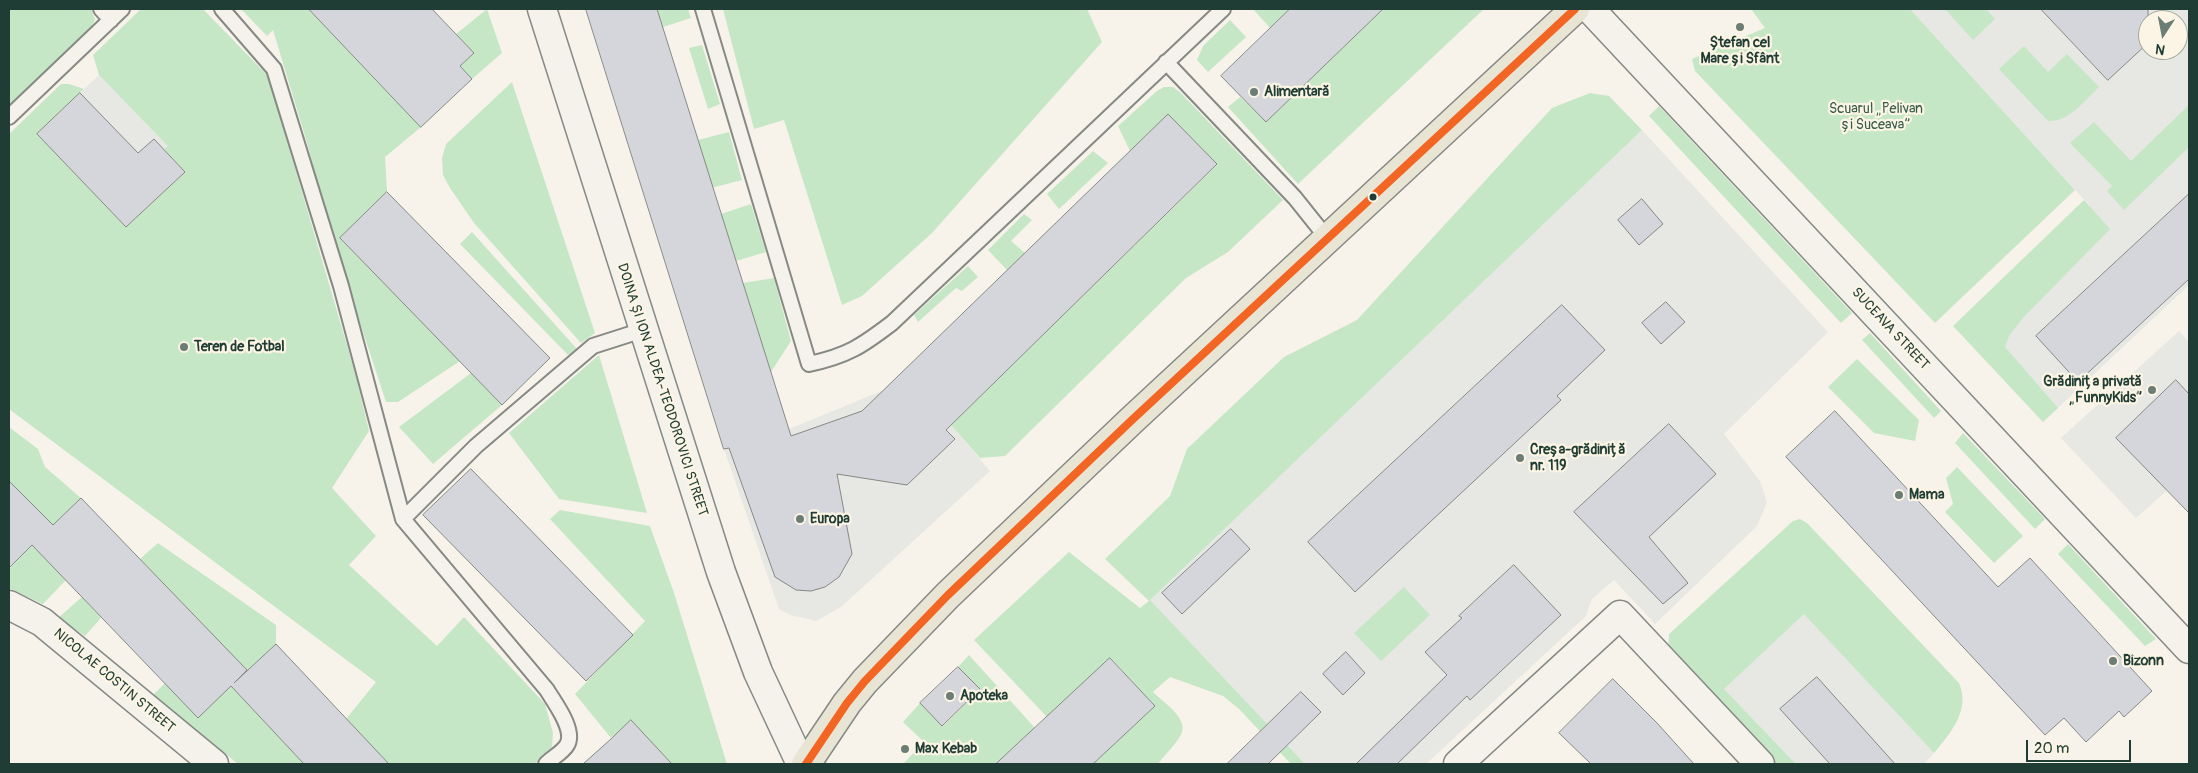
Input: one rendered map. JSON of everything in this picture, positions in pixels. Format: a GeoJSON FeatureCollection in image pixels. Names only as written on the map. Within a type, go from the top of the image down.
{"type":"FeatureCollection","features":[{"type":"Feature","properties":{"kind":"main road"},"geometry":{"type":"LineString","coordinates":[[806,764],[847,703],[865,681],[948,595],[1133,419],[1575,9]]}},
{"type":"Feature","properties":{"kind":"street","name":"DOINA ȘI ION ALDEA-TEODOROVICI STREET"},"geometry":{"type":"LineString","coordinates":[[542,9],[721,572],[758,672],[801,764]]}},
{"type":"Feature","properties":{"kind":"street","name":"SUCEAVA STREET"},"geometry":{"type":"LineString","coordinates":[[1590,9],[2189,649]]}},
{"type":"Feature","properties":{"kind":"street","name":"NICOLAE COSTIN STREET"},"geometry":{"type":"LineString","coordinates":[[9,605],[42,622],[214,764]]}},
{"type":"Feature","properties":{"kind":"street"},"geometry":{"type":"LineString","coordinates":[[1458,764],[1620,616],[1760,764]]}},
{"type":"Feature","properties":{"kind":"lane"},"geometry":{"type":"LineString","coordinates":[[100,9],[111,20]]}},
{"type":"Feature","properties":{"kind":"lane"},"geometry":{"type":"LineString","coordinates":[[9,117],[122,9]]}},
{"type":"Feature","properties":{"kind":"lane"},"geometry":{"type":"LineString","coordinates":[[222,9],[274,69],[341,286],[403,519],[547,690],[564,719],[569,733],[567,744],[546,764]]}},
{"type":"Feature","properties":{"kind":"lane"},"geometry":{"type":"LineString","coordinates":[[702,9],[809,364],[836,358],[864,345],[892,323],[1222,9]]}},
{"type":"Feature","properties":{"kind":"lane"},"geometry":{"type":"LineString","coordinates":[[1166,62],[1295,198],[1327,238]]}},
{"type":"Feature","properties":{"kind":"lane"},"geometry":{"type":"LineString","coordinates":[[403,519],[476,446],[594,346],[643,330]]}},
{"type":"Feature","properties":{"kind":"shaded area"},"geometry":{"type":"Polygon","coordinates":[[[1910,9],[2189,9],[2189,285],[2043,422],[1957,329],[2090,206],[1910,9]]]}},
{"type":"Feature","properties":{"kind":"shaded area"},"geometry":{"type":"Polygon","coordinates":[[[99,75],[169,146],[164,149],[185,172],[126,227],[37,134],[99,75]]]}},
{"type":"Feature","properties":{"kind":"shaded area","name":"Creșa-grădiniță nr. 119"},"geometry":{"type":"Polygon","coordinates":[[[1642,130],[1828,332],[1724,434],[1760,481],[1767,502],[1757,526],[1655,624],[1614,580],[1592,599],[1586,616],[1426,764],[1305,764],[1149,600],[1642,130]]]}},
{"type":"Feature","properties":{"kind":"shaded area","name":"Grădinița privată „FunnyKids”"},"geometry":{"type":"Polygon","coordinates":[[[2179,331],[2189,342],[2189,471],[2136,518],[2061,438],[2179,331]]]}},
{"type":"Feature","properties":{"kind":"shaded area"},"geometry":{"type":"Polygon","coordinates":[[[884,390],[951,425],[990,471],[841,607],[816,621],[790,615],[779,609],[724,449],[789,429],[884,390]]]}},
{"type":"Feature","properties":{"kind":"shaded area"},"geometry":{"type":"Polygon","coordinates":[[[1804,613],[1934,753],[1924,764],[1796,764],[1724,689],[1804,613]]]}},
{"type":"Feature","properties":{"kind":"green space"},"geometry":{"type":"Polygon","coordinates":[[[9,9],[91,9],[95,20],[90,29],[9,106],[9,9]]]}},
{"type":"Feature","properties":{"kind":"green space"},"geometry":{"type":"Polygon","coordinates":[[[141,9],[203,9],[268,76],[356,376],[369,431],[332,488],[376,536],[349,565],[437,646],[464,617],[545,704],[553,733],[552,747],[534,764],[389,764],[346,719],[376,682],[9,409],[9,134],[61,84],[69,84],[84,89],[37,134],[126,227],[185,172],[164,149],[168,146],[99,75],[93,55],[141,9]]]}},
{"type":"Feature","properties":{"kind":"green space"},"geometry":{"type":"Polygon","coordinates":[[[241,9],[309,9],[421,127],[385,157],[387,192],[340,238],[460,361],[398,402],[386,402],[325,216],[308,146],[273,30],[267,36],[241,9]]]}},
{"type":"Feature","properties":{"kind":"green space"},"geometry":{"type":"Polygon","coordinates":[[[487,9],[502,53],[472,79],[460,66],[474,53],[456,34],[487,9]]]}},
{"type":"Feature","properties":{"kind":"green space"},"geometry":{"type":"Polygon","coordinates":[[[657,9],[688,9],[691,18],[663,27],[657,9]]]}},
{"type":"Feature","properties":{"kind":"green space"},"geometry":{"type":"Polygon","coordinates":[[[723,9],[1087,9],[1102,42],[932,233],[862,296],[842,305],[784,120],[754,129],[723,9]]]}},
{"type":"Feature","properties":{"kind":"green space"},"geometry":{"type":"Polygon","coordinates":[[[1253,9],[1290,9],[1270,28],[1253,9]]]}},
{"type":"Feature","properties":{"kind":"green space"},"geometry":{"type":"Polygon","coordinates":[[[1383,9],[1484,9],[1298,184],[1228,107],[1240,97],[1266,122],[1383,9]]]}},
{"type":"Feature","properties":{"kind":"green space","name":"Scuarul „Pelivan și Suceava”"},"geometry":{"type":"Polygon","coordinates":[[[1751,9],[1910,9],[2075,190],[1935,323],[1695,71],[1692,59],[1765,28],[1751,9]]]}},
{"type":"Feature","properties":{"kind":"green space"},"geometry":{"type":"Polygon","coordinates":[[[1945,9],[1986,9],[1995,19],[1973,40],[1945,9]]]}},
{"type":"Feature","properties":{"kind":"green space"},"geometry":{"type":"Polygon","coordinates":[[[1230,20],[1246,37],[1208,72],[1197,60],[1203,46],[1230,20]]]}},
{"type":"Feature","properties":{"kind":"green space"},"geometry":{"type":"Polygon","coordinates":[[[702,45],[720,104],[708,109],[689,48],[702,45]]]}},
{"type":"Feature","properties":{"kind":"green space"},"geometry":{"type":"Polygon","coordinates":[[[2024,46],[2048,72],[2067,54],[2099,87],[2082,104],[2063,118],[2048,121],[1999,69],[2024,46]]]}},
{"type":"Feature","properties":{"kind":"green space"},"geometry":{"type":"Polygon","coordinates":[[[512,82],[595,333],[581,343],[474,223],[443,175],[442,158],[446,144],[512,82]]]}},
{"type":"Feature","properties":{"kind":"green space"},"geometry":{"type":"Polygon","coordinates":[[[1164,87],[1173,87],[1181,93],[1283,200],[1228,252],[1186,278],[1005,456],[980,458],[951,425],[1217,165],[1168,114],[1130,151],[1118,126],[1164,87]]]}},
{"type":"Feature","properties":{"kind":"green space"},"geometry":{"type":"Polygon","coordinates":[[[1590,93],[1609,96],[1642,130],[1150,600],[1305,764],[1291,764],[1239,709],[1223,696],[1170,677],[1153,692],[1177,715],[1183,726],[1182,732],[1175,744],[1158,764],[1093,764],[1155,706],[1111,658],[1047,717],[974,640],[1069,552],[1140,608],[1149,601],[1105,559],[1170,496],[1187,449],[1284,357],[1357,320],[1552,108],[1590,93]]]}},
{"type":"Feature","properties":{"kind":"green space"},"geometry":{"type":"Polygon","coordinates":[[[2189,105],[2189,147],[2124,210],[2107,191],[2112,186],[2070,143],[2094,122],[2131,161],[2189,105]]]}},
{"type":"Feature","properties":{"kind":"green space"},"geometry":{"type":"Polygon","coordinates":[[[1659,106],[1852,313],[1841,323],[1649,116],[1659,106]]]}},
{"type":"Feature","properties":{"kind":"green space"},"geometry":{"type":"Polygon","coordinates":[[[729,132],[742,180],[711,188],[698,140],[729,132]]]}},
{"type":"Feature","properties":{"kind":"green space"},"geometry":{"type":"Polygon","coordinates":[[[1093,151],[1108,163],[1059,209],[1047,194],[1093,151]]]}},
{"type":"Feature","properties":{"kind":"green space"},"geometry":{"type":"Polygon","coordinates":[[[2084,200],[2110,229],[2022,319],[2009,336],[2005,347],[2058,408],[2043,422],[1953,326],[2084,200]]]}},
{"type":"Feature","properties":{"kind":"green space"},"geometry":{"type":"Polygon","coordinates":[[[751,204],[766,252],[736,261],[721,214],[751,204]]]}},
{"type":"Feature","properties":{"kind":"green space"},"geometry":{"type":"Polygon","coordinates":[[[1024,214],[1032,220],[1011,241],[1025,253],[1007,270],[988,250],[1024,214]]]}},
{"type":"Feature","properties":{"kind":"green space"},"geometry":{"type":"Polygon","coordinates":[[[472,232],[577,349],[568,355],[460,244],[472,232]]]}},
{"type":"Feature","properties":{"kind":"green space"},"geometry":{"type":"Polygon","coordinates":[[[968,266],[978,277],[962,291],[956,288],[918,322],[914,315],[968,266]]]}},
{"type":"Feature","properties":{"kind":"green space"},"geometry":{"type":"Polygon","coordinates":[[[774,278],[791,341],[771,372],[743,283],[774,278]]]}},
{"type":"Feature","properties":{"kind":"green space"},"geometry":{"type":"Polygon","coordinates":[[[1870,333],[1941,411],[1934,418],[1862,340],[1870,333]]]}},
{"type":"Feature","properties":{"kind":"green space"},"geometry":{"type":"Polygon","coordinates":[[[599,355],[647,513],[559,499],[509,433],[599,355]]]}},
{"type":"Feature","properties":{"kind":"green space"},"geometry":{"type":"Polygon","coordinates":[[[1857,359],[1919,420],[1915,441],[1874,433],[1828,387],[1857,359]]]}},
{"type":"Feature","properties":{"kind":"green space"},"geometry":{"type":"Polygon","coordinates":[[[471,373],[502,405],[433,464],[399,427],[471,373]]]}},
{"type":"Feature","properties":{"kind":"green space"},"geometry":{"type":"Polygon","coordinates":[[[9,427],[38,449],[45,467],[81,498],[53,525],[9,481],[9,427]]]}},
{"type":"Feature","properties":{"kind":"green space"},"geometry":{"type":"Polygon","coordinates":[[[1963,433],[2045,519],[2035,529],[1955,443],[1963,433]]]}},
{"type":"Feature","properties":{"kind":"green space"},"geometry":{"type":"Polygon","coordinates":[[[1957,467],[2023,536],[1994,563],[1945,512],[1953,504],[1946,478],[1957,467]]]}},
{"type":"Feature","properties":{"kind":"green space"},"geometry":{"type":"Polygon","coordinates":[[[560,510],[650,526],[674,593],[727,764],[672,764],[631,721],[611,738],[575,694],[645,621],[550,519],[560,510]]]}},
{"type":"Feature","properties":{"kind":"green space"},"geometry":{"type":"Polygon","coordinates":[[[1800,519],[1807,523],[1959,683],[1962,693],[1961,712],[1952,730],[1934,753],[1804,614],[1724,689],[1796,764],[1772,764],[1668,652],[1669,634],[1793,521],[1800,519]]]}},
{"type":"Feature","properties":{"kind":"green space"},"geometry":{"type":"Polygon","coordinates":[[[158,543],[276,625],[276,644],[247,671],[140,559],[158,543]]]}},
{"type":"Feature","properties":{"kind":"green space"},"geometry":{"type":"Polygon","coordinates":[[[2068,544],[2156,639],[2145,646],[2058,554],[2068,544]]]}},
{"type":"Feature","properties":{"kind":"green space"},"geometry":{"type":"Polygon","coordinates":[[[32,545],[66,580],[43,604],[9,588],[9,569],[32,545]]]}},
{"type":"Feature","properties":{"kind":"green space"},"geometry":{"type":"Polygon","coordinates":[[[1404,587],[1430,615],[1381,661],[1354,633],[1404,587]]]}},
{"type":"Feature","properties":{"kind":"green space"},"geometry":{"type":"Polygon","coordinates":[[[82,597],[101,618],[85,636],[58,618],[82,597]]]}},
{"type":"Feature","properties":{"kind":"green space"},"geometry":{"type":"Polygon","coordinates":[[[969,655],[1035,728],[996,764],[903,764],[924,742],[903,722],[920,703],[943,726],[980,690],[958,667],[969,655]]]}},
{"type":"Feature","properties":{"kind":"green space"},"geometry":{"type":"Polygon","coordinates":[[[165,683],[231,686],[304,764],[238,764],[153,695],[165,683]]]}},
{"type":"Feature","properties":{"kind":"building"},"geometry":{"type":"Polygon","coordinates":[[[309,9],[432,9],[474,53],[460,66],[472,79],[421,127],[309,9]]]}},
{"type":"Feature","properties":{"kind":"building"},"geometry":{"type":"Polygon","coordinates":[[[586,9],[657,9],[791,436],[862,411],[1168,114],[1217,164],[946,430],[955,439],[907,485],[837,474],[852,554],[839,577],[825,587],[811,591],[796,590],[775,577],[729,448],[724,449],[586,9]]]}},
{"type":"Feature","properties":{"kind":"building"},"geometry":{"type":"Polygon","coordinates":[[[1290,9],[1383,9],[1266,122],[1221,76],[1290,9]]]}},
{"type":"Feature","properties":{"kind":"building"},"geometry":{"type":"Polygon","coordinates":[[[2041,9],[2148,9],[2138,10],[2138,52],[2108,80],[2041,9]]]}},
{"type":"Feature","properties":{"kind":"building"},"geometry":{"type":"Polygon","coordinates":[[[80,93],[138,153],[154,139],[185,172],[126,227],[37,134],[80,93]]]}},
{"type":"Feature","properties":{"kind":"building"},"geometry":{"type":"Polygon","coordinates":[[[387,192],[550,358],[502,405],[340,238],[387,192]]]}},
{"type":"Feature","properties":{"kind":"building"},"geometry":{"type":"Polygon","coordinates":[[[2189,194],[2189,279],[2078,382],[2036,336],[2189,194]]]}},
{"type":"Feature","properties":{"kind":"building"},"geometry":{"type":"Polygon","coordinates":[[[1642,199],[1663,224],[1639,245],[1618,220],[1642,199]]]}},
{"type":"Feature","properties":{"kind":"building"},"geometry":{"type":"Polygon","coordinates":[[[1666,302],[1685,322],[1661,344],[1642,323],[1666,302]]]}},
{"type":"Feature","properties":{"kind":"building"},"geometry":{"type":"Polygon","coordinates":[[[1562,305],[1605,350],[1557,396],[1561,400],[1355,592],[1308,542],[1562,305]]]}},
{"type":"Feature","properties":{"kind":"building"},"geometry":{"type":"Polygon","coordinates":[[[2176,380],[2189,394],[2189,513],[2116,438],[2176,380]]]}},
{"type":"Feature","properties":{"kind":"building"},"geometry":{"type":"Polygon","coordinates":[[[1835,411],[1998,587],[2030,558],[2152,691],[2124,717],[2119,711],[2086,742],[2064,718],[2045,735],[1786,457],[1835,411]]]}},
{"type":"Feature","properties":{"kind":"building"},"geometry":{"type":"Polygon","coordinates":[[[1669,424],[1716,474],[1649,537],[1688,583],[1663,604],[1574,512],[1669,424]]]}},
{"type":"Feature","properties":{"kind":"building"},"geometry":{"type":"Polygon","coordinates":[[[471,469],[633,635],[586,681],[423,515],[471,469]]]}},
{"type":"Feature","properties":{"kind":"building"},"geometry":{"type":"Polygon","coordinates":[[[9,481],[53,525],[81,498],[247,670],[234,683],[276,644],[389,764],[304,764],[231,686],[198,718],[32,545],[9,568],[9,481]]]}},
{"type":"Feature","properties":{"kind":"building"},"geometry":{"type":"Polygon","coordinates":[[[1231,529],[1250,549],[1182,614],[1162,593],[1231,529]]]}},
{"type":"Feature","properties":{"kind":"building"},"geometry":{"type":"Polygon","coordinates":[[[1514,565],[1561,615],[1470,700],[1467,696],[1397,764],[1356,764],[1447,675],[1425,652],[1462,618],[1459,616],[1514,565]]]}},
{"type":"Feature","properties":{"kind":"building"},"geometry":{"type":"Polygon","coordinates":[[[1346,652],[1365,673],[1343,695],[1323,674],[1346,652]]]}},
{"type":"Feature","properties":{"kind":"building"},"geometry":{"type":"Polygon","coordinates":[[[1110,658],[1155,706],[1093,764],[996,764],[1110,658]]]}},
{"type":"Feature","properties":{"kind":"building","name":"Apoteka"},"geometry":{"type":"Polygon","coordinates":[[[958,667],[980,689],[942,726],[920,703],[958,667]]]}},
{"type":"Feature","properties":{"kind":"building"},"geometry":{"type":"Polygon","coordinates":[[[1817,677],[1895,764],[1830,764],[1780,709],[1817,677]]]}},
{"type":"Feature","properties":{"kind":"building"},"geometry":{"type":"Polygon","coordinates":[[[1613,679],[1694,764],[1591,764],[1559,733],[1613,679]]]}},
{"type":"Feature","properties":{"kind":"building"},"geometry":{"type":"Polygon","coordinates":[[[1301,692],[1321,712],[1268,764],[1227,764],[1301,692]]]}},
{"type":"Feature","properties":{"kind":"building"},"geometry":{"type":"Polygon","coordinates":[[[631,720],[672,764],[583,764],[612,738],[631,720]]]}},
{"type":"Feature","properties":{"kind":"transit line"},"geometry":{"type":"LineString","coordinates":[[806,764],[847,703],[865,681],[948,595],[1133,419],[1575,9]]}},
{"type":"Feature","properties":{"kind":"place","name":"Ștefan cel Mare și Sfânt"},"geometry":{"type":"Point","coordinates":[1740,27]}},
{"type":"Feature","properties":{"kind":"place","name":"Alimentară"},"geometry":{"type":"Point","coordinates":[1254,92]}},
{"type":"Feature","properties":{"kind":"place","name":"Teren de Fotbal"},"geometry":{"type":"Point","coordinates":[184,347]}},
{"type":"Feature","properties":{"kind":"place","name":"Grădinița privată „FunnyKids”"},"geometry":{"type":"Point","coordinates":[2152,390]}},
{"type":"Feature","properties":{"kind":"place","name":"Creșa-grădiniță nr. 119"},"geometry":{"type":"Point","coordinates":[1520,458]}},
{"type":"Feature","properties":{"kind":"place","name":"Mama"},"geometry":{"type":"Point","coordinates":[1899,495]}},
{"type":"Feature","properties":{"kind":"place","name":"Europa"},"geometry":{"type":"Point","coordinates":[800,519]}},
{"type":"Feature","properties":{"kind":"place","name":"Bizonn"},"geometry":{"type":"Point","coordinates":[2113,661]}},
{"type":"Feature","properties":{"kind":"place","name":"Apoteka"},"geometry":{"type":"Point","coordinates":[950,696]}},
{"type":"Feature","properties":{"kind":"place","name":"Max Kebab"},"geometry":{"type":"Point","coordinates":[905,749]}}]}
